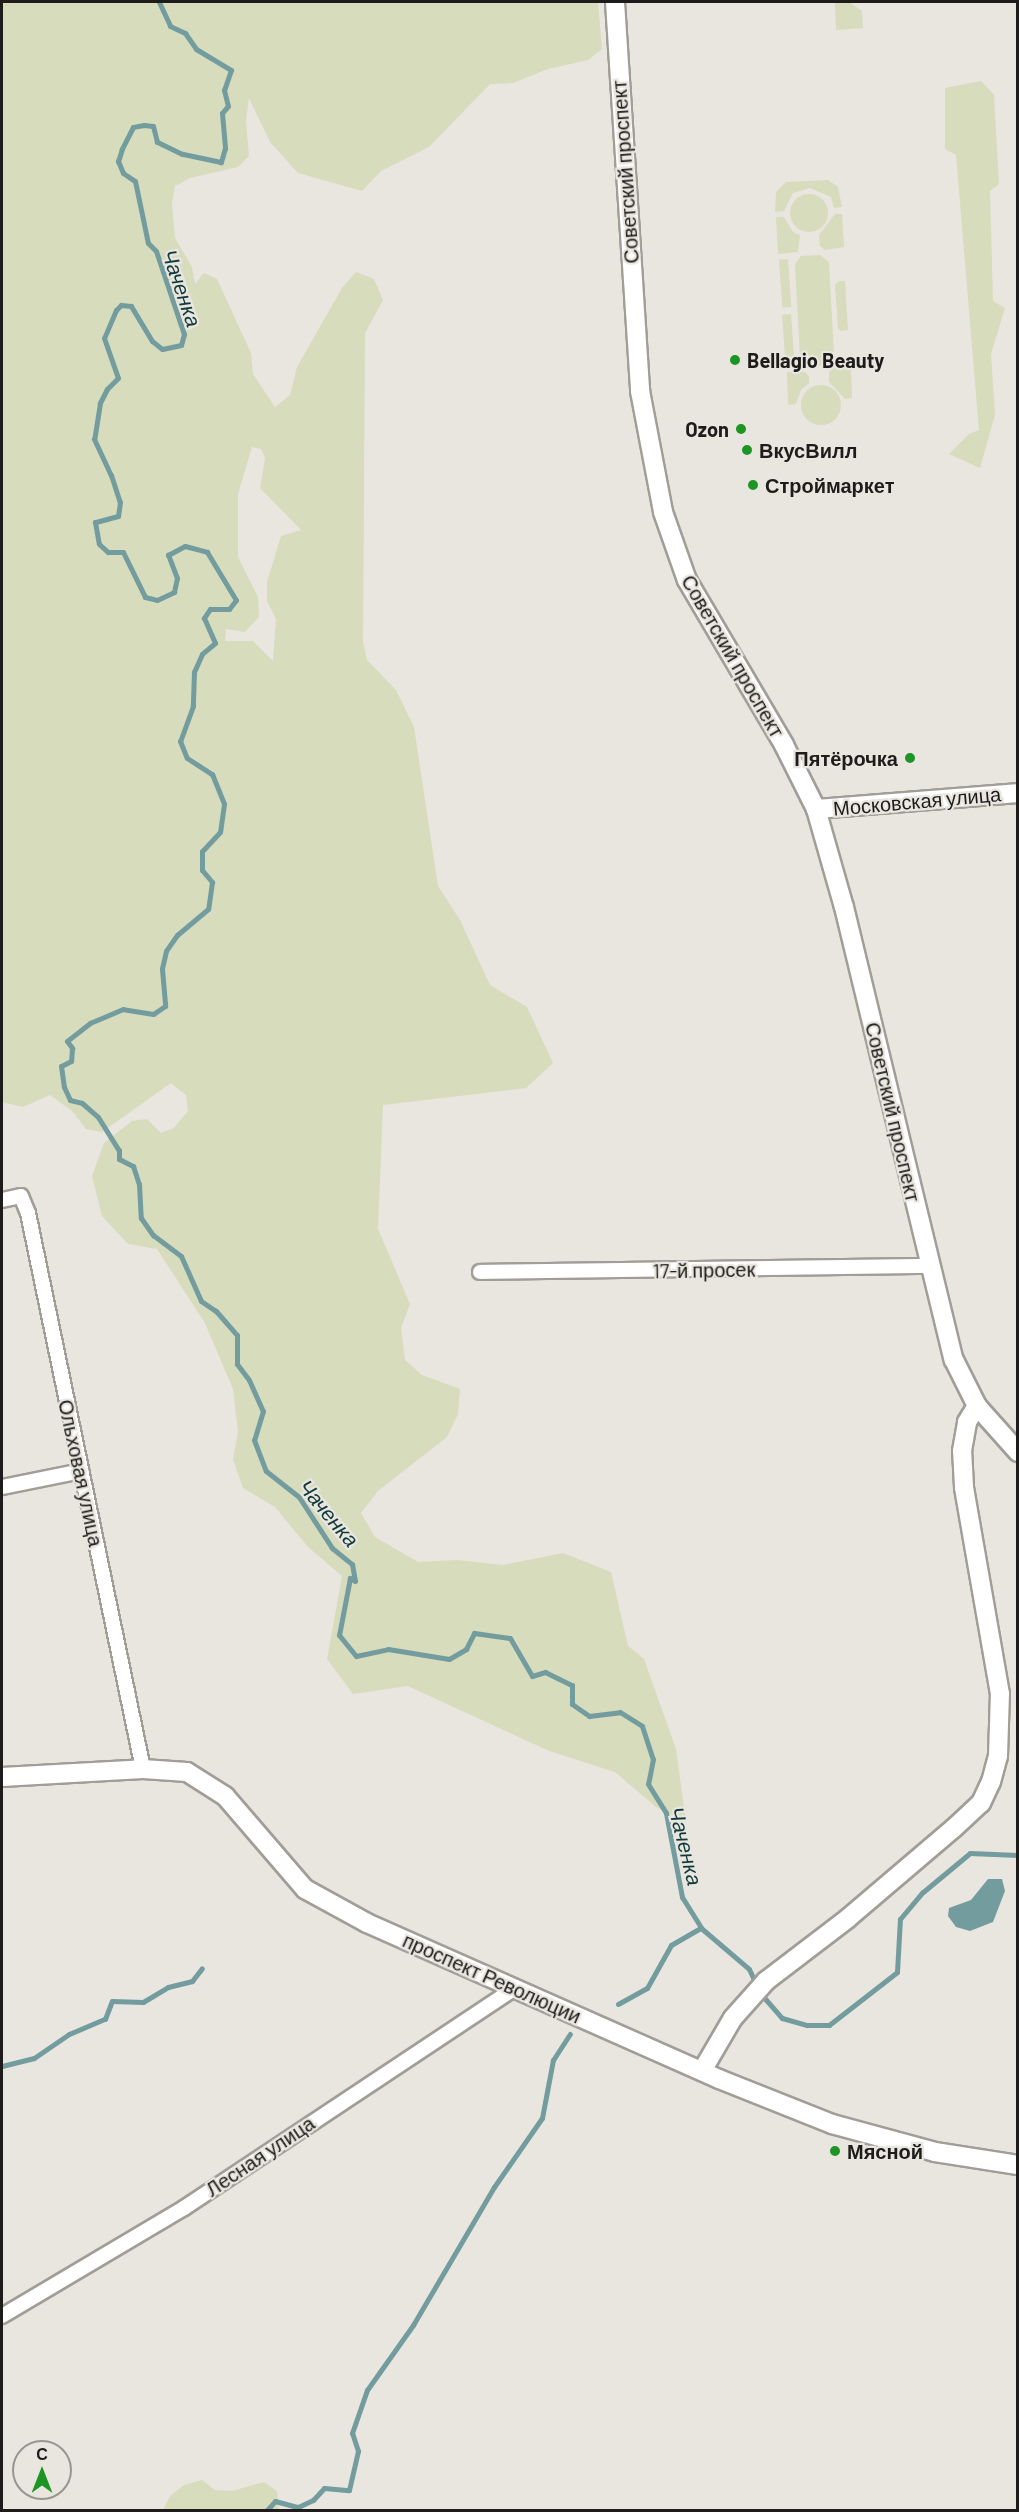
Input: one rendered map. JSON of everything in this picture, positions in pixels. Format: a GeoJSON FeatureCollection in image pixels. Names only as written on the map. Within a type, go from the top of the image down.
{"type":"FeatureCollection","features":[{"type":"Feature","properties":{"kind":"street","name":"Советский проспект"},"geometry":{"type":"LineString","coordinates":[[615,2],[640,391],[658,492],[687,580],[784,745],[816,809],[864,986],[929,1266],[954,1359],[977,1406],[1017,1452]]}},
{"type":"Feature","properties":{"kind":"street","name":"Московская улица"},"geometry":{"type":"LineString","coordinates":[[816,809],[1017,793]]}},
{"type":"Feature","properties":{"kind":"street","name":"Ольховая улица"},"geometry":{"type":"LineString","coordinates":[[2,1200],[21,1196],[28,1213],[143,1769]]}},
{"type":"Feature","properties":{"kind":"street","name":"17-й просек"},"geometry":{"type":"LineString","coordinates":[[480,1272],[929,1266]]}},
{"type":"Feature","properties":{"kind":"street"},"geometry":{"type":"LineString","coordinates":[[702,2072],[745,2004],[766,1981],[847,1919],[954,1828],[981,1803],[991,1782],[998,1756],[1000,1694],[962,1451],[967,1422],[977,1406]]}},
{"type":"Feature","properties":{"kind":"street"},"geometry":{"type":"LineString","coordinates":[[2,1487],[81,1471]]}},
{"type":"Feature","properties":{"kind":"street","name":"проспект Революции"},"geometry":{"type":"LineString","coordinates":[[2,1777],[143,1769],[187,1772],[207,1782],[225,1796],[305,1889],[330,1905],[702,2072],[874,2138],[1017,2165]]}},
{"type":"Feature","properties":{"kind":"street","name":"Лесная улица"},"geometry":{"type":"LineString","coordinates":[[2,2316],[183,2208],[515,1988]]}},
{"type":"Feature","properties":{"kind":"green space"},"geometry":{"type":"Polygon","coordinates":[[[2,2],[598,2],[602,49],[588,60],[548,69],[513,83],[490,84],[429,147],[381,171],[362,191],[298,173],[270,142],[249,98],[246,121],[249,156],[238,167],[190,178],[175,186],[172,204],[175,238],[192,267],[195,284],[204,273],[217,279],[251,353],[253,374],[275,407],[290,395],[297,367],[342,288],[356,272],[374,279],[383,300],[365,333],[363,641],[367,660],[396,690],[414,727],[438,886],[460,920],[490,985],[527,1007],[553,1063],[526,1088],[383,1105],[378,1229],[410,1304],[401,1328],[405,1360],[422,1375],[460,1389],[458,1414],[447,1437],[378,1491],[361,1513],[375,1537],[418,1562],[457,1560],[503,1565],[563,1553],[611,1572],[628,1646],[644,1659],[676,1749],[686,1822],[656,1807],[615,1772],[549,1751],[408,1686],[353,1694],[327,1659],[342,1576],[308,1547],[275,1507],[243,1488],[233,1459],[238,1432],[233,1389],[205,1323],[157,1249],[128,1244],[102,1216],[92,1176],[104,1143],[132,1121],[147,1119],[161,1133],[174,1128],[188,1111],[186,1095],[171,1083],[102,1132],[86,1129],[72,1111],[50,1095],[23,1107],[2,1102],[2,2]],[[252,447],[238,494],[238,557],[258,597],[259,617],[245,632],[226,629],[225,641],[253,641],[273,661],[276,619],[267,601],[267,582],[281,536],[301,530],[260,488],[265,458],[261,449],[252,447]]]}},
{"type":"Feature","properties":{"kind":"green space"},"geometry":{"type":"Polygon","coordinates":[[[835,2],[849,2],[862,11],[863,28],[836,30],[835,2]]]}},
{"type":"Feature","properties":{"kind":"green space"},"geometry":{"type":"Polygon","coordinates":[[[981,81],[994,95],[999,184],[990,191],[993,301],[1005,308],[991,354],[995,415],[980,468],[949,454],[969,434],[979,430],[956,155],[945,149],[945,88],[981,81]]]}},
{"type":"Feature","properties":{"kind":"green space"},"geometry":{"type":"Polygon","coordinates":[[[828,180],[838,187],[842,207],[834,208],[831,197],[810,188],[793,193],[784,211],[775,212],[776,192],[786,182],[828,180]]]}},
{"type":"Feature","properties":{"kind":"green space"},"geometry":{"type":"Polygon","coordinates":[[[809,194],[823,199],[828,213],[823,227],[809,232],[795,227],[790,213],[795,199],[809,194]]]}},
{"type":"Feature","properties":{"kind":"green space"},"geometry":{"type":"Polygon","coordinates":[[[835,214],[842,214],[844,247],[825,250],[820,246],[819,235],[835,214]]]}},
{"type":"Feature","properties":{"kind":"green space"},"geometry":{"type":"Polygon","coordinates":[[[776,217],[784,217],[793,232],[800,235],[798,252],[778,254],[776,217]]]}},
{"type":"Feature","properties":{"kind":"green space"},"geometry":{"type":"Polygon","coordinates":[[[820,255],[829,262],[834,355],[827,365],[810,366],[800,357],[795,264],[801,256],[820,255]]]}},
{"type":"Feature","properties":{"kind":"green space"},"geometry":{"type":"Polygon","coordinates":[[[788,259],[791,307],[782,308],[779,260],[788,259]]]}},
{"type":"Feature","properties":{"kind":"green space"},"geometry":{"type":"Polygon","coordinates":[[[839,281],[845,281],[848,330],[841,331],[838,328],[835,285],[839,281]]]}},
{"type":"Feature","properties":{"kind":"green space"},"geometry":{"type":"Polygon","coordinates":[[[791,314],[795,367],[786,367],[782,315],[791,314]]]}},
{"type":"Feature","properties":{"kind":"green space"},"geometry":{"type":"Polygon","coordinates":[[[851,367],[852,398],[845,399],[829,382],[829,373],[832,368],[851,367]]]}},
{"type":"Feature","properties":{"kind":"green space"},"geometry":{"type":"Polygon","coordinates":[[[787,372],[805,372],[809,376],[809,383],[801,390],[796,404],[788,405],[787,372]]]}},
{"type":"Feature","properties":{"kind":"green space"},"geometry":{"type":"Polygon","coordinates":[[[821,385],[835,391],[841,405],[835,419],[821,425],[807,419],[801,405],[807,391],[821,385]]]}},
{"type":"Feature","properties":{"kind":"green space"},"geometry":{"type":"Polygon","coordinates":[[[202,2480],[215,2490],[232,2491],[264,2482],[277,2491],[279,2510],[163,2510],[170,2496],[184,2485],[202,2480]]]}},
{"type":"Feature","properties":{"kind":"water"},"geometry":{"type":"Polygon","coordinates":[[[988,1879],[1002,1879],[1005,1891],[993,1922],[970,1931],[956,1927],[948,1916],[949,1908],[971,1900],[988,1879]]]}},
{"type":"Feature","properties":{"kind":"waterway","name":"Чаченка"},"geometry":{"type":"LineString","coordinates":[[159,2],[170,26],[185,33],[196,49],[231,70],[224,90],[228,106],[222,113],[225,148],[221,162],[182,154],[157,142],[153,126],[144,125],[133,127],[122,149],[118,161],[123,173],[135,181],[148,243],[156,251],[184,334],[181,345],[162,349],[152,341],[131,306],[121,305],[116,310],[104,338],[118,378],[107,389],[100,403],[94,439],[111,475],[120,502],[118,516],[95,522],[99,544],[108,552],[123,552],[145,597],[157,600],[174,592],[177,578],[168,555],[185,546],[207,552],[236,600],[229,609],[210,609],[204,618],[215,643],[202,654],[194,672],[193,706],[180,741],[187,758],[212,774],[224,804],[220,832],[202,851],[202,870],[212,882],[208,909],[177,935],[166,951],[162,969],[165,1006],[153,1014],[123,1009],[90,1023],[67,1041],[72,1048],[71,1061],[61,1066],[64,1087],[70,1100],[82,1103],[98,1117],[119,1150],[119,1159],[133,1166],[139,1184],[141,1218],[153,1235],[181,1256],[201,1301],[216,1311],[237,1335],[237,1364],[249,1380],[263,1411],[254,1440],[266,1471],[299,1497],[332,1548],[352,1564],[355,1581],[350,1578],[339,1635],[356,1656],[388,1649],[449,1659],[466,1649],[474,1633],[510,1638],[532,1676],[545,1672],[572,1685],[572,1704],[589,1716],[620,1712],[642,1726],[653,1759],[648,1784],[666,1813],[682,1897],[701,1928],[749,1969],[757,1986]]}},
{"type":"Feature","properties":{"kind":"waterway","name":"Чаченка"},"geometry":{"type":"LineString","coordinates":[[761,1994],[782,2018],[807,2025],[829,2025],[897,1972],[900,1919],[923,1892],[970,1853],[1018,1855]]}},
{"type":"Feature","properties":{"kind":"waterway"},"geometry":{"type":"LineString","coordinates":[[618,2004],[647,1988],[671,1945],[701,1928]]}},
{"type":"Feature","properties":{"kind":"waterway"},"geometry":{"type":"LineString","coordinates":[[2,2066],[34,2058],[69,2034],[105,2019],[112,2001],[143,2002],[168,1987],[192,1981],[202,1968]]}},
{"type":"Feature","properties":{"kind":"waterway"},"geometry":{"type":"LineString","coordinates":[[267,2510],[275,2501],[298,2507],[313,2500],[324,2488],[349,2490],[358,2451],[352,2433],[367,2390],[413,2325],[494,2187],[542,2118],[553,2060],[570,2034]]}},
{"type":"Feature","properties":{"kind":"place","name":"Bellagio Beauty"},"geometry":{"type":"Point","coordinates":[735,360]}},
{"type":"Feature","properties":{"kind":"place","name":"Ozon"},"geometry":{"type":"Point","coordinates":[741,429]}},
{"type":"Feature","properties":{"kind":"place","name":"ВкусВилл"},"geometry":{"type":"Point","coordinates":[747,450]}},
{"type":"Feature","properties":{"kind":"place","name":"Строймаркет"},"geometry":{"type":"Point","coordinates":[753,485]}},
{"type":"Feature","properties":{"kind":"place","name":"Пятёрочка"},"geometry":{"type":"Point","coordinates":[910,758]}},
{"type":"Feature","properties":{"kind":"place","name":"Мясной"},"geometry":{"type":"Point","coordinates":[835,2151]}}]}
